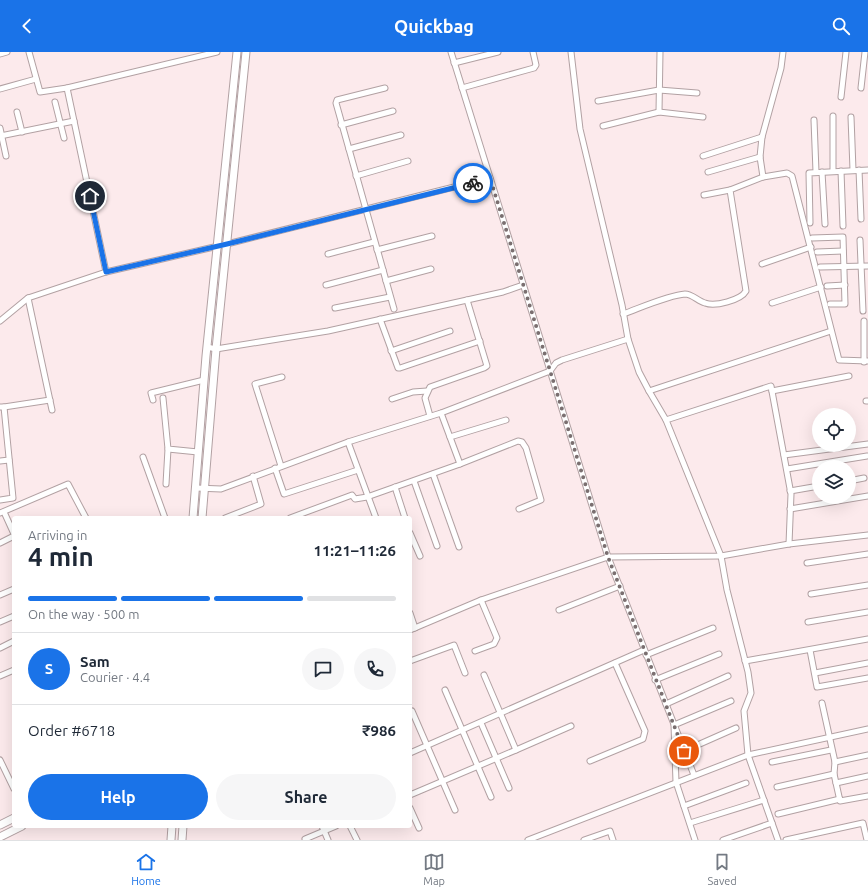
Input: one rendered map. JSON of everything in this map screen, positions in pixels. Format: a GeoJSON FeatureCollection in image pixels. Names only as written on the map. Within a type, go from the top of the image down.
{"type":"FeatureCollection","features":[{"type":"Feature","properties":{"kind":"street"},"geometry":{"type":"LineString","coordinates":[[0,54],[7,52]]}},
{"type":"Feature","properties":{"kind":"street"},"geometry":{"type":"LineString","coordinates":[[29,52],[40,92],[67,88],[217,52]]}},
{"type":"Feature","properties":{"kind":"street"},"geometry":{"type":"LineString","coordinates":[[193,516],[207,347],[237,52]]}},
{"type":"Feature","properties":{"kind":"street"},"geometry":{"type":"LineString","coordinates":[[202,516],[216,349],[246,52]]}},
{"type":"Feature","properties":{"kind":"street"},"geometry":{"type":"LineString","coordinates":[[451,52],[608,557],[655,680],[694,775]]}},
{"type":"Feature","properties":{"kind":"street"},"geometry":{"type":"LineString","coordinates":[[454,64],[498,52]]}},
{"type":"Feature","properties":{"kind":"street"},"geometry":{"type":"LineString","coordinates":[[462,88],[534,68],[536,65],[532,52]]}},
{"type":"Feature","properties":{"kind":"street"},"geometry":{"type":"LineString","coordinates":[[571,52],[580,129],[628,339],[639,372],[666,420],[721,556],[727,590],[745,661],[751,693],[744,711],[748,755],[778,840]]}},
{"type":"Feature","properties":{"kind":"street"},"geometry":{"type":"LineString","coordinates":[[659,112],[660,52]]}},
{"type":"Feature","properties":{"kind":"street"},"geometry":{"type":"LineString","coordinates":[[763,177],[760,157],[762,136],[781,68],[783,52]]}},
{"type":"Feature","properties":{"kind":"street"},"geometry":{"type":"LineString","coordinates":[[840,97],[846,52]]}},
{"type":"Feature","properties":{"kind":"street"},"geometry":{"type":"LineString","coordinates":[[861,88],[865,52]]}},
{"type":"Feature","properties":{"kind":"street"},"geometry":{"type":"LineString","coordinates":[[0,88],[36,79]]}},
{"type":"Feature","properties":{"kind":"street"},"geometry":{"type":"LineString","coordinates":[[67,88],[106,272]]}},
{"type":"Feature","properties":{"kind":"street"},"geometry":{"type":"LineString","coordinates":[[385,88],[337,100],[336,103],[394,309]]}},
{"type":"Feature","properties":{"kind":"street"},"geometry":{"type":"LineString","coordinates":[[598,101],[659,90],[697,93]]}},
{"type":"Feature","properties":{"kind":"street"},"geometry":{"type":"LineString","coordinates":[[55,102],[64,138]]}},
{"type":"Feature","properties":{"kind":"street"},"geometry":{"type":"LineString","coordinates":[[341,125],[393,111]]}},
{"type":"Feature","properties":{"kind":"street"},"geometry":{"type":"LineString","coordinates":[[17,112],[22,132]]}},
{"type":"Feature","properties":{"kind":"street"},"geometry":{"type":"LineString","coordinates":[[603,126],[659,112],[703,117]]}},
{"type":"Feature","properties":{"kind":"street"},"geometry":{"type":"LineString","coordinates":[[833,116],[834,171]]}},
{"type":"Feature","properties":{"kind":"street"},"geometry":{"type":"LineString","coordinates":[[851,117],[861,219]]}},
{"type":"Feature","properties":{"kind":"street"},"geometry":{"type":"LineString","coordinates":[[1,136],[74,120]]}},
{"type":"Feature","properties":{"kind":"street"},"geometry":{"type":"LineString","coordinates":[[814,120],[816,172]]}},
{"type":"Feature","properties":{"kind":"street"},"geometry":{"type":"LineString","coordinates":[[0,128],[6,156]]}},
{"type":"Feature","properties":{"kind":"street"},"geometry":{"type":"LineString","coordinates":[[349,149],[401,135]]}},
{"type":"Feature","properties":{"kind":"street"},"geometry":{"type":"LineString","coordinates":[[703,156],[762,136]]}},
{"type":"Feature","properties":{"kind":"street"},"geometry":{"type":"LineString","coordinates":[[708,172],[760,157]]}},
{"type":"Feature","properties":{"kind":"street"},"geometry":{"type":"LineString","coordinates":[[356,176],[408,161]]}},
{"type":"Feature","properties":{"kind":"street"},"geometry":{"type":"LineString","coordinates":[[810,223],[809,172],[868,170]]}},
{"type":"Feature","properties":{"kind":"street"},"geometry":{"type":"LineString","coordinates":[[841,171],[843,226]]}},
{"type":"Feature","properties":{"kind":"street"},"geometry":{"type":"LineString","coordinates":[[822,172],[825,224]]}},
{"type":"Feature","properties":{"kind":"street"},"geometry":{"type":"LineString","coordinates":[[704,196],[730,190],[763,177],[787,173],[792,176],[839,360],[866,361],[864,321]]}},
{"type":"Feature","properties":{"kind":"street"},"geometry":{"type":"LineString","coordinates":[[0,321],[28,298],[106,272],[227,244],[490,178]]}},
{"type":"Feature","properties":{"kind":"street"},"geometry":{"type":"LineString","coordinates":[[623,314],[687,294],[706,304],[733,301],[743,297],[746,291],[730,190]]}},
{"type":"Feature","properties":{"kind":"street"},"geometry":{"type":"LineString","coordinates":[[377,250],[432,236]]}},
{"type":"Feature","properties":{"kind":"street"},"geometry":{"type":"LineString","coordinates":[[812,238],[843,237],[845,304],[830,304]]}},
{"type":"Feature","properties":{"kind":"street"},"geometry":{"type":"LineString","coordinates":[[860,240],[863,311]]}},
{"type":"Feature","properties":{"kind":"street"},"geometry":{"type":"LineString","coordinates":[[328,254],[374,242]]}},
{"type":"Feature","properties":{"kind":"street"},"geometry":{"type":"LineString","coordinates":[[762,264],[811,247]]}},
{"type":"Feature","properties":{"kind":"street"},"geometry":{"type":"LineString","coordinates":[[817,252],[843,251]]}},
{"type":"Feature","properties":{"kind":"street"},"geometry":{"type":"LineString","coordinates":[[820,267],[868,266]]}},
{"type":"Feature","properties":{"kind":"street"},"geometry":{"type":"LineString","coordinates":[[326,285],[382,270]]}},
{"type":"Feature","properties":{"kind":"street"},"geometry":{"type":"LineString","coordinates":[[386,281],[431,270]]}},
{"type":"Feature","properties":{"kind":"street"},"geometry":{"type":"LineString","coordinates":[[207,347],[216,349],[328,331],[503,292],[524,285]]}},
{"type":"Feature","properties":{"kind":"street"},"geometry":{"type":"LineString","coordinates":[[827,286],[845,285]]}},
{"type":"Feature","properties":{"kind":"street"},"geometry":{"type":"LineString","coordinates":[[772,303],[820,287]]}},
{"type":"Feature","properties":{"kind":"street"},"geometry":{"type":"LineString","coordinates":[[335,308],[390,297]]}},
{"type":"Feature","properties":{"kind":"street"},"geometry":{"type":"LineString","coordinates":[[28,298],[52,410]]}},
{"type":"Feature","properties":{"kind":"street"},"geometry":{"type":"LineString","coordinates":[[430,416],[425,398],[430,387],[487,366],[467,300]]}},
{"type":"Feature","properties":{"kind":"street"},"geometry":{"type":"LineString","coordinates":[[380,319],[398,368],[480,341]]}},
{"type":"Feature","properties":{"kind":"street"},"geometry":{"type":"LineString","coordinates":[[391,351],[450,331]]}},
{"type":"Feature","properties":{"kind":"street"},"geometry":{"type":"LineString","coordinates":[[649,391],[831,331]]}},
{"type":"Feature","properties":{"kind":"street"},"geometry":{"type":"LineString","coordinates":[[196,488],[221,489],[348,442],[441,413],[550,371],[556,363],[562,360],[628,339]]}},
{"type":"Feature","properties":{"kind":"street"},"geometry":{"type":"LineString","coordinates":[[772,391],[849,376]]}},
{"type":"Feature","properties":{"kind":"street"},"geometry":{"type":"LineString","coordinates":[[281,466],[255,384],[282,377]]}},
{"type":"Feature","properties":{"kind":"street"},"geometry":{"type":"LineString","coordinates":[[153,400],[150,393],[204,380]]}},
{"type":"Feature","properties":{"kind":"street"},"geometry":{"type":"LineString","coordinates":[[666,420],[771,386],[790,491],[789,544]]}},
{"type":"Feature","properties":{"kind":"street"},"geometry":{"type":"LineString","coordinates":[[392,399],[413,392],[427,391]]}},
{"type":"Feature","properties":{"kind":"street"},"geometry":{"type":"LineString","coordinates":[[163,398],[168,450],[166,484]]}},
{"type":"Feature","properties":{"kind":"street"},"geometry":{"type":"LineString","coordinates":[[0,500],[13,498],[2,407],[50,400]]}},
{"type":"Feature","properties":{"kind":"street"},"geometry":{"type":"LineString","coordinates":[[441,413],[460,464]]}},
{"type":"Feature","properties":{"kind":"street"},"geometry":{"type":"LineString","coordinates":[[450,437],[506,420]]}},
{"type":"Feature","properties":{"kind":"street"},"geometry":{"type":"LineString","coordinates":[[295,516],[352,495],[355,499],[367,497],[460,464],[518,441],[522,442],[526,448],[541,500],[519,509]]}},
{"type":"Feature","properties":{"kind":"street"},"geometry":{"type":"LineString","coordinates":[[348,442],[375,516]]}},
{"type":"Feature","properties":{"kind":"street"},"geometry":{"type":"LineString","coordinates":[[784,455],[868,444]]}},
{"type":"Feature","properties":{"kind":"street"},"geometry":{"type":"LineString","coordinates":[[168,450],[198,452]]}},
{"type":"Feature","properties":{"kind":"street"},"geometry":{"type":"LineString","coordinates":[[787,469],[868,456]]}},
{"type":"Feature","properties":{"kind":"street"},"geometry":{"type":"LineString","coordinates":[[143,457],[164,516]]}},
{"type":"Feature","properties":{"kind":"street"},"geometry":{"type":"LineString","coordinates":[[0,461],[9,460]]}},
{"type":"Feature","properties":{"kind":"street"},"geometry":{"type":"LineString","coordinates":[[275,468],[284,494],[358,470]]}},
{"type":"Feature","properties":{"kind":"street"},"geometry":{"type":"LineString","coordinates":[[433,474],[459,548]]}},
{"type":"Feature","properties":{"kind":"street"},"geometry":{"type":"LineString","coordinates":[[230,516],[261,504],[253,476]]}},
{"type":"Feature","properties":{"kind":"street"},"geometry":{"type":"LineString","coordinates":[[856,480],[864,478]]}},
{"type":"Feature","properties":{"kind":"street"},"geometry":{"type":"LineString","coordinates":[[414,480],[437,546]]}},
{"type":"Feature","properties":{"kind":"street"},"geometry":{"type":"LineString","coordinates":[[12,531],[2,512],[68,484],[85,516]]}},
{"type":"Feature","properties":{"kind":"street"},"geometry":{"type":"LineString","coordinates":[[395,487],[404,516]]}},
{"type":"Feature","properties":{"kind":"street"},"geometry":{"type":"LineString","coordinates":[[790,491],[812,487]]}},
{"type":"Feature","properties":{"kind":"street"},"geometry":{"type":"LineString","coordinates":[[790,509],[868,496]]}},
{"type":"Feature","properties":{"kind":"street"},"geometry":{"type":"LineString","coordinates":[[413,629],[481,600],[608,557],[721,556],[789,544],[868,535]]}},
{"type":"Feature","properties":{"kind":"street"},"geometry":{"type":"LineString","coordinates":[[0,543],[12,536]]}},
{"type":"Feature","properties":{"kind":"street"},"geometry":{"type":"LineString","coordinates":[[412,538],[420,556]]}},
{"type":"Feature","properties":{"kind":"street"},"geometry":{"type":"LineString","coordinates":[[807,563],[868,554]]}},
{"type":"Feature","properties":{"kind":"street"},"geometry":{"type":"LineString","coordinates":[[811,594],[868,585]]}},
{"type":"Feature","properties":{"kind":"street"},"geometry":{"type":"LineString","coordinates":[[559,610],[620,586]]}},
{"type":"Feature","properties":{"kind":"street"},"geometry":{"type":"LineString","coordinates":[[0,595],[12,590]]}},
{"type":"Feature","properties":{"kind":"street"},"geometry":{"type":"LineString","coordinates":[[474,651],[494,644],[497,638],[481,600]]}},
{"type":"Feature","properties":{"kind":"street"},"geometry":{"type":"LineString","coordinates":[[808,622],[868,612]]}},
{"type":"Feature","properties":{"kind":"street"},"geometry":{"type":"LineString","coordinates":[[0,622],[12,617]]}},
{"type":"Feature","properties":{"kind":"street"},"geometry":{"type":"LineString","coordinates":[[412,752],[615,663],[713,628]]}},
{"type":"Feature","properties":{"kind":"street"},"geometry":{"type":"LineString","coordinates":[[745,661],[868,640]]}},
{"type":"Feature","properties":{"kind":"street"},"geometry":{"type":"LineString","coordinates":[[0,648],[12,642]]}},
{"type":"Feature","properties":{"kind":"street"},"geometry":{"type":"LineString","coordinates":[[412,660],[454,645],[466,673]]}},
{"type":"Feature","properties":{"kind":"street"},"geometry":{"type":"LineString","coordinates":[[810,650],[817,687],[868,678]]}},
{"type":"Feature","properties":{"kind":"street"},"geometry":{"type":"LineString","coordinates":[[655,680],[719,654]]}},
{"type":"Feature","properties":{"kind":"street"},"geometry":{"type":"LineString","coordinates":[[590,761],[643,739],[645,736],[645,732],[615,663]]}},
{"type":"Feature","properties":{"kind":"street"},"geometry":{"type":"LineString","coordinates":[[815,673],[868,663]]}},
{"type":"Feature","properties":{"kind":"street"},"geometry":{"type":"LineString","coordinates":[[0,676],[12,671]]}},
{"type":"Feature","properties":{"kind":"street"},"geometry":{"type":"LineString","coordinates":[[484,675],[516,750]]}},
{"type":"Feature","properties":{"kind":"street"},"geometry":{"type":"LineString","coordinates":[[666,704],[728,676]]}},
{"type":"Feature","properties":{"kind":"street"},"geometry":{"type":"LineString","coordinates":[[445,690],[491,796]]}},
{"type":"Feature","properties":{"kind":"street"},"geometry":{"type":"LineString","coordinates":[[674,725],[731,701]]}},
{"type":"Feature","properties":{"kind":"street"},"geometry":{"type":"LineString","coordinates":[[822,703],[828,737],[835,762],[834,774],[840,799]]}},
{"type":"Feature","properties":{"kind":"street"},"geometry":{"type":"LineString","coordinates":[[412,711],[455,810]]}},
{"type":"Feature","properties":{"kind":"street"},"geometry":{"type":"LineString","coordinates":[[481,723],[509,788]]}},
{"type":"Feature","properties":{"kind":"street"},"geometry":{"type":"LineString","coordinates":[[674,725],[676,782],[695,840]]}},
{"type":"Feature","properties":{"kind":"street"},"geometry":{"type":"LineString","coordinates":[[412,794],[570,726]]}},
{"type":"Feature","properties":{"kind":"street"},"geometry":{"type":"LineString","coordinates":[[684,751],[736,728]]}},
{"type":"Feature","properties":{"kind":"street"},"geometry":{"type":"LineString","coordinates":[[528,840],[535,839],[676,782],[748,755],[868,729]]}},
{"type":"Feature","properties":{"kind":"street"},"geometry":{"type":"LineString","coordinates":[[772,762],[832,750]]}},
{"type":"Feature","properties":{"kind":"street"},"geometry":{"type":"LineString","coordinates":[[835,762],[868,755]]}},
{"type":"Feature","properties":{"kind":"street"},"geometry":{"type":"LineString","coordinates":[[0,760],[12,785]]}},
{"type":"Feature","properties":{"kind":"street"},"geometry":{"type":"LineString","coordinates":[[777,787],[834,774]]}},
{"type":"Feature","properties":{"kind":"street"},"geometry":{"type":"LineString","coordinates":[[836,783],[868,776]]}},
{"type":"Feature","properties":{"kind":"street"},"geometry":{"type":"LineString","coordinates":[[684,806],[746,783]]}},
{"type":"Feature","properties":{"kind":"street"},"geometry":{"type":"LineString","coordinates":[[778,814],[840,799],[840,801],[868,796]]}},
{"type":"Feature","properties":{"kind":"street"},"geometry":{"type":"LineString","coordinates":[[690,823],[764,800]]}},
{"type":"Feature","properties":{"kind":"street"},"geometry":{"type":"LineString","coordinates":[[412,812],[419,828]]}},
{"type":"Feature","properties":{"kind":"street"},"geometry":{"type":"LineString","coordinates":[[0,825],[12,819]]}},
{"type":"Feature","properties":{"kind":"street"},"geometry":{"type":"LineString","coordinates":[[723,840],[772,823]]}},
{"type":"Feature","properties":{"kind":"street"},"geometry":{"type":"LineString","coordinates":[[786,840],[863,824],[867,840]]}},
{"type":"Feature","properties":{"kind":"street"},"geometry":{"type":"LineString","coordinates":[[0,836],[18,828]]}},
{"type":"Feature","properties":{"kind":"street"},"geometry":{"type":"LineString","coordinates":[[171,840],[172,828]]}},
{"type":"Feature","properties":{"kind":"street"},"geometry":{"type":"LineString","coordinates":[[182,840],[183,828]]}},
{"type":"Feature","properties":{"kind":"street"},"geometry":{"type":"LineString","coordinates":[[351,828],[357,840]]}},
{"type":"Feature","properties":{"kind":"street"},"geometry":{"type":"LineString","coordinates":[[305,839],[323,829],[328,840]]}},
{"type":"Feature","properties":{"kind":"street"},"geometry":{"type":"LineString","coordinates":[[584,840],[610,831],[613,840]]}},
{"type":"Feature","properties":{"kind":"way so far"},"geometry":{"type":"LineString","coordinates":[[473,183],[490,178],[608,557],[684,751]]}},
{"type":"Feature","properties":{"kind":"route"},"geometry":{"type":"LineString","coordinates":[[90,196],[106,272],[227,244],[473,183]]}}]}
